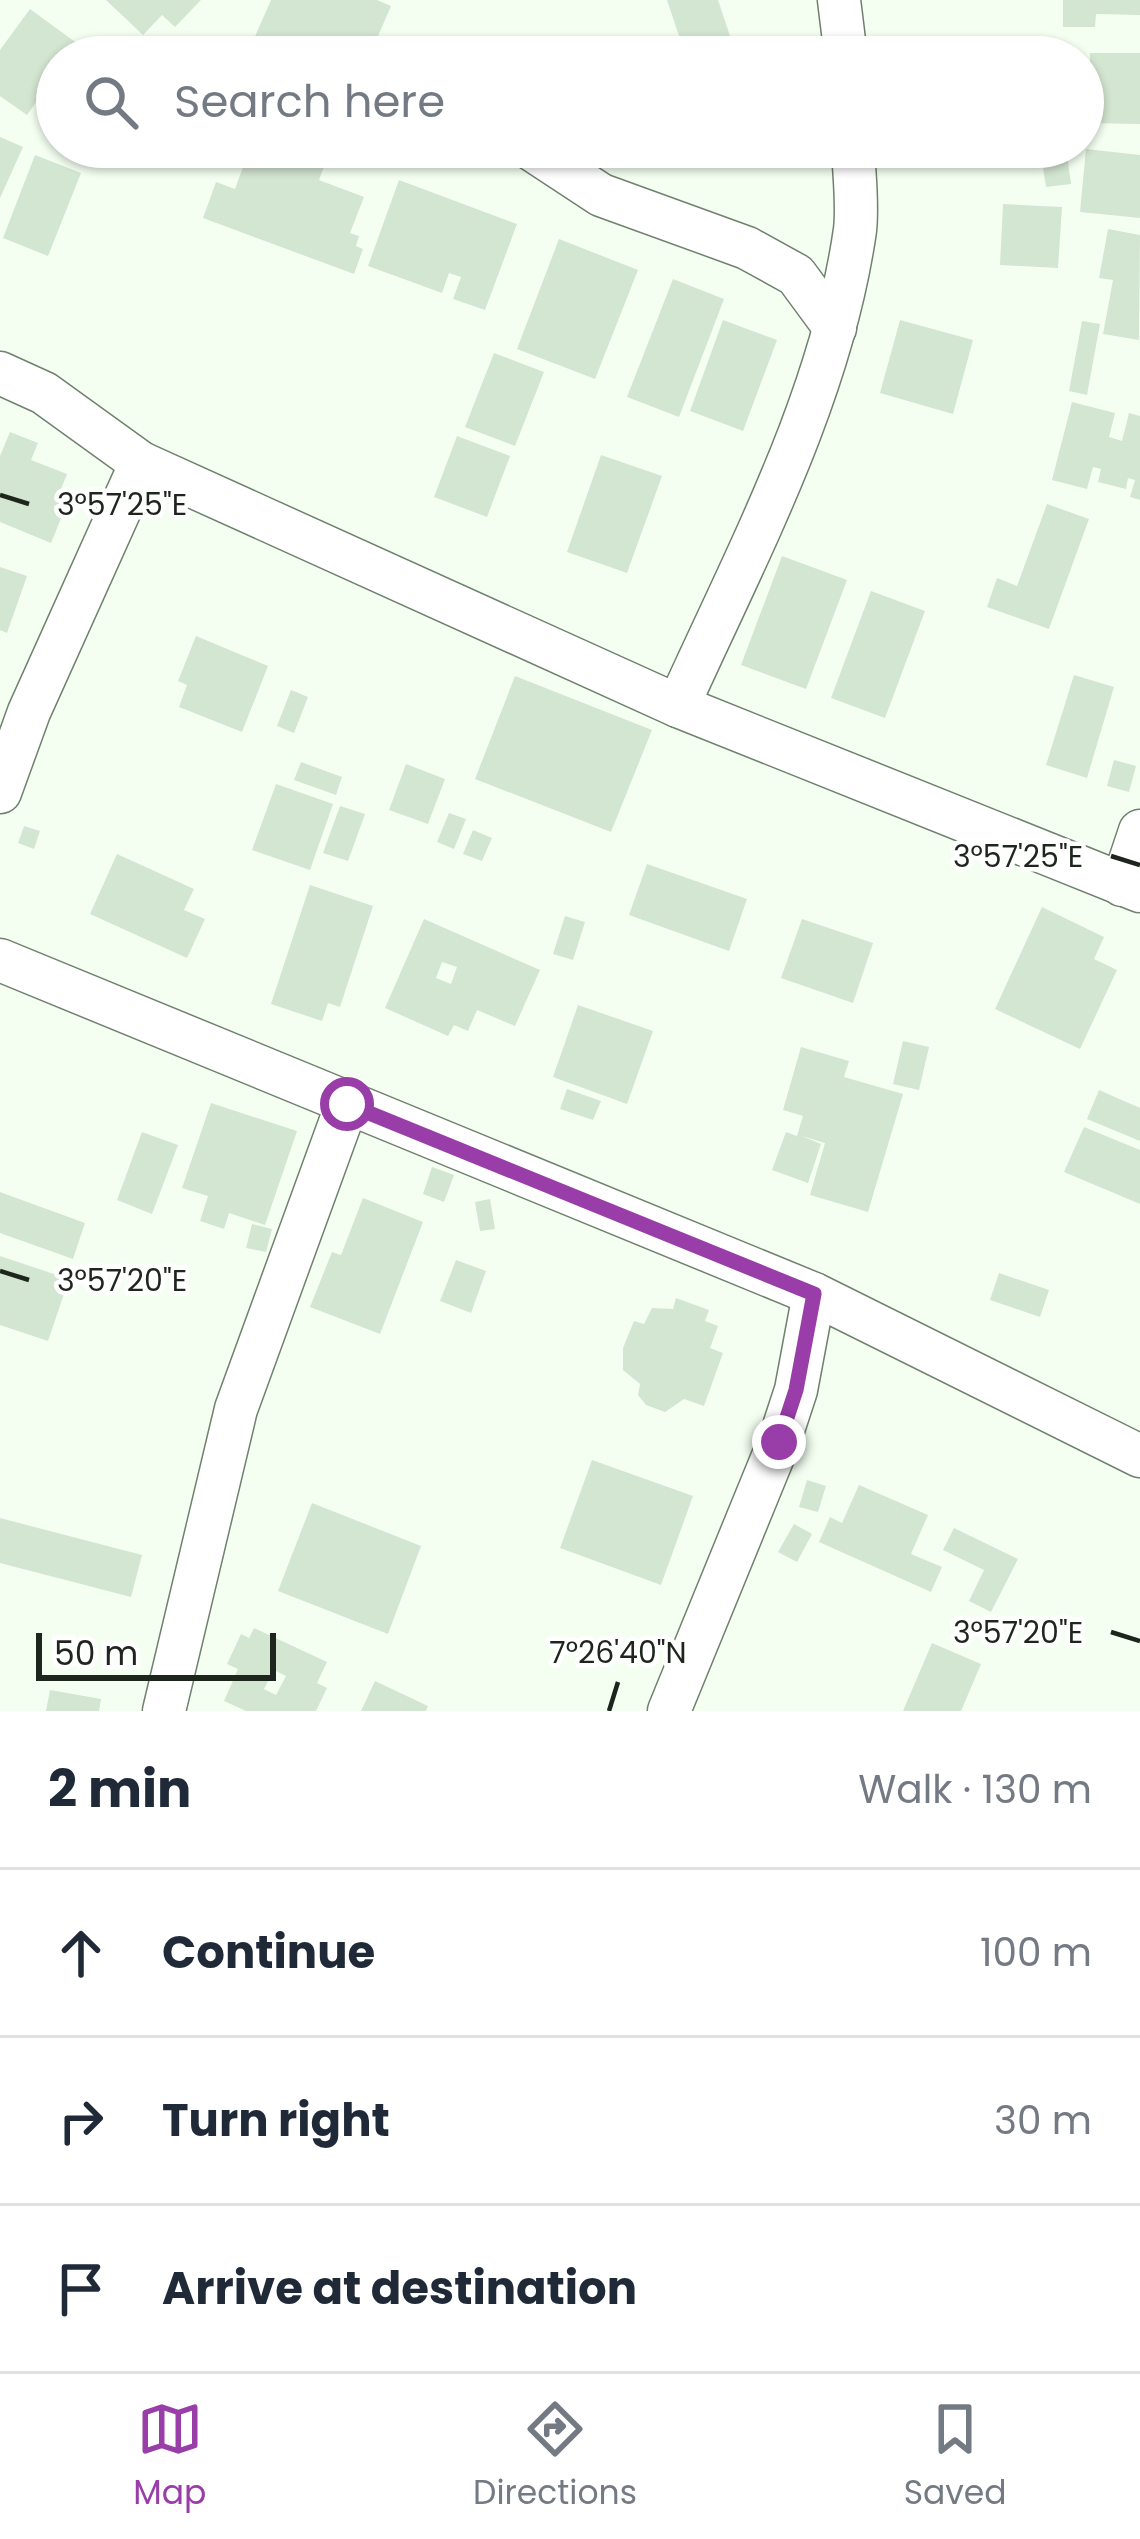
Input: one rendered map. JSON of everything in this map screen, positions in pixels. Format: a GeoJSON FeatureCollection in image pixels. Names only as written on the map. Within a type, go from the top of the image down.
{"type":"FeatureCollection","features":[{"type":"Feature","properties":{"kind":"street"},"geometry":{"type":"LineString","coordinates":[[839,0],[843,36]]}},
{"type":"Feature","properties":{"kind":"street"},"geometry":{"type":"LineString","coordinates":[[560,168],[601,195],[747,248],[796,275],[835,328]]}},
{"type":"Feature","properties":{"kind":"street"},"geometry":{"type":"LineString","coordinates":[[678,706],[774,494],[835,328],[856,226],[854,168]]}},
{"type":"Feature","properties":{"kind":"street"},"geometry":{"type":"LineString","coordinates":[[0,373],[44,393],[141,463],[678,706],[1131,888],[1140,831]]}},
{"type":"Feature","properties":{"kind":"street"},"geometry":{"type":"LineString","coordinates":[[0,792],[29,712],[141,463]]}},
{"type":"Feature","properties":{"kind":"street"},"geometry":{"type":"LineString","coordinates":[[0,960],[814,1294],[1140,1456]]}},
{"type":"Feature","properties":{"kind":"street"},"geometry":{"type":"LineString","coordinates":[[164,1711],[236,1409],[347,1104]]}},
{"type":"Feature","properties":{"kind":"street"},"geometry":{"type":"LineString","coordinates":[[669,1711],[779,1442],[796,1390],[814,1294]]}},
{"type":"Feature","properties":{"kind":"building"},"geometry":{"type":"Polygon","coordinates":[[[106,0],[201,0],[175,27],[162,15],[143,35],[106,0]]]}},
{"type":"Feature","properties":{"kind":"building"},"geometry":{"type":"Polygon","coordinates":[[[271,0],[377,0],[391,6],[378,36],[255,36],[271,0]]]}},
{"type":"Feature","properties":{"kind":"building"},"geometry":{"type":"Polygon","coordinates":[[[667,0],[718,0],[730,36],[679,36],[667,0]]]}},
{"type":"Feature","properties":{"kind":"building"},"geometry":{"type":"Polygon","coordinates":[[[1063,0],[1140,0],[1140,15],[1096,14],[1095,27],[1063,27],[1063,0]]]}},
{"type":"Feature","properties":{"kind":"building"},"geometry":{"type":"Polygon","coordinates":[[[30,9],[67,36],[36,36],[36,102],[27,115],[0,96],[0,50],[30,9]]]}},
{"type":"Feature","properties":{"kind":"building"},"geometry":{"type":"Polygon","coordinates":[[[1104,53],[1140,53],[1140,124],[1104,123],[1104,53]]]}},
{"type":"Feature","properties":{"kind":"building"},"geometry":{"type":"Polygon","coordinates":[[[0,137],[23,147],[0,198],[0,137]]]}},
{"type":"Feature","properties":{"kind":"building"},"geometry":{"type":"Polygon","coordinates":[[[1104,151],[1140,155],[1140,218],[1080,212],[1084,168],[1104,168],[1104,151]]]}},
{"type":"Feature","properties":{"kind":"building"},"geometry":{"type":"Polygon","coordinates":[[[35,155],[36,168],[81,173],[48,256],[3,238],[35,155]]]}},
{"type":"Feature","properties":{"kind":"building"},"geometry":{"type":"Polygon","coordinates":[[[243,168],[324,168],[319,180],[364,197],[350,233],[359,236],[356,246],[363,249],[354,274],[203,218],[216,182],[235,189],[243,168]]]}},
{"type":"Feature","properties":{"kind":"building"},"geometry":{"type":"Polygon","coordinates":[[[1043,168],[1069,168],[1071,184],[1046,187],[1043,168]]]}},
{"type":"Feature","properties":{"kind":"building"},"geometry":{"type":"Polygon","coordinates":[[[399,180],[517,224],[485,310],[453,299],[461,277],[449,273],[442,293],[368,266],[399,180]]]}},
{"type":"Feature","properties":{"kind":"building"},"geometry":{"type":"Polygon","coordinates":[[[1003,204],[1062,207],[1058,268],[1000,265],[1003,204]]]}},
{"type":"Feature","properties":{"kind":"building"},"geometry":{"type":"Polygon","coordinates":[[[1108,229],[1140,235],[1139,340],[1103,334],[1113,280],[1099,278],[1108,229]]]}},
{"type":"Feature","properties":{"kind":"building"},"geometry":{"type":"Polygon","coordinates":[[[559,239],[638,270],[595,379],[517,349],[559,239]]]}},
{"type":"Feature","properties":{"kind":"building"},"geometry":{"type":"Polygon","coordinates":[[[673,279],[724,299],[679,417],[627,397],[673,279]]]}},
{"type":"Feature","properties":{"kind":"building"},"geometry":{"type":"Polygon","coordinates":[[[723,320],[777,340],[743,431],[690,411],[723,320]]]}},
{"type":"Feature","properties":{"kind":"building"},"geometry":{"type":"Polygon","coordinates":[[[900,320],[973,340],[953,414],[880,393],[900,320]]]}},
{"type":"Feature","properties":{"kind":"building"},"geometry":{"type":"Polygon","coordinates":[[[1082,321],[1100,324],[1087,395],[1069,391],[1082,321]]]}},
{"type":"Feature","properties":{"kind":"building"},"geometry":{"type":"Polygon","coordinates":[[[494,353],[544,372],[515,446],[465,427],[494,353]]]}},
{"type":"Feature","properties":{"kind":"building"},"geometry":{"type":"Polygon","coordinates":[[[1072,402],[1115,413],[1109,437],[1122,441],[1129,413],[1140,416],[1140,500],[1130,497],[1135,480],[1128,478],[1126,489],[1098,482],[1101,469],[1093,467],[1087,489],[1052,480],[1072,402]]]}},
{"type":"Feature","properties":{"kind":"building"},"geometry":{"type":"Polygon","coordinates":[[[10,432],[38,443],[31,460],[67,474],[61,489],[71,494],[51,543],[0,522],[0,456],[10,432]]]}},
{"type":"Feature","properties":{"kind":"building"},"geometry":{"type":"Polygon","coordinates":[[[457,436],[510,456],[487,517],[434,497],[457,436]]]}},
{"type":"Feature","properties":{"kind":"building"},"geometry":{"type":"Polygon","coordinates":[[[601,455],[662,476],[627,573],[567,552],[601,455]]]}},
{"type":"Feature","properties":{"kind":"building"},"geometry":{"type":"Polygon","coordinates":[[[1047,504],[1089,519],[1049,629],[987,607],[997,578],[1017,586],[1047,504]]]}},
{"type":"Feature","properties":{"kind":"building"},"geometry":{"type":"Polygon","coordinates":[[[782,556],[847,580],[806,689],[741,665],[782,556]]]}},
{"type":"Feature","properties":{"kind":"building"},"geometry":{"type":"Polygon","coordinates":[[[0,567],[27,576],[7,633],[0,630],[0,567]]]}},
{"type":"Feature","properties":{"kind":"building"},"geometry":{"type":"Polygon","coordinates":[[[871,591],[925,611],[885,718],[831,698],[871,591]]]}},
{"type":"Feature","properties":{"kind":"building"},"geometry":{"type":"Polygon","coordinates":[[[196,636],[268,666],[242,732],[179,707],[187,685],[178,681],[196,636]]]}},
{"type":"Feature","properties":{"kind":"building"},"geometry":{"type":"Polygon","coordinates":[[[1074,675],[1114,687],[1087,778],[1046,765],[1074,675]]]}},
{"type":"Feature","properties":{"kind":"building"},"geometry":{"type":"Polygon","coordinates":[[[515,676],[652,730],[611,832],[475,779],[515,676]]]}},
{"type":"Feature","properties":{"kind":"building"},"geometry":{"type":"Polygon","coordinates":[[[291,690],[308,697],[294,733],[277,726],[291,690]]]}},
{"type":"Feature","properties":{"kind":"building"},"geometry":{"type":"Polygon","coordinates":[[[1114,760],[1136,766],[1129,792],[1107,786],[1114,760]]]}},
{"type":"Feature","properties":{"kind":"building"},"geometry":{"type":"Polygon","coordinates":[[[301,762],[342,777],[336,795],[294,780],[301,762]]]}},
{"type":"Feature","properties":{"kind":"building"},"geometry":{"type":"Polygon","coordinates":[[[406,764],[445,779],[428,824],[389,810],[406,764]]]}},
{"type":"Feature","properties":{"kind":"building"},"geometry":{"type":"Polygon","coordinates":[[[276,784],[333,804],[310,870],[252,850],[276,784]]]}},
{"type":"Feature","properties":{"kind":"building"},"geometry":{"type":"Polygon","coordinates":[[[340,806],[365,814],[348,861],[323,853],[340,806]]]}},
{"type":"Feature","properties":{"kind":"building"},"geometry":{"type":"Polygon","coordinates":[[[449,813],[466,819],[454,849],[437,842],[449,813]]]}},
{"type":"Feature","properties":{"kind":"building"},"geometry":{"type":"Polygon","coordinates":[[[24,826],[40,831],[34,849],[18,843],[24,826]]]}},
{"type":"Feature","properties":{"kind":"building"},"geometry":{"type":"Polygon","coordinates":[[[473,830],[492,838],[482,861],[463,854],[473,830]]]}},
{"type":"Feature","properties":{"kind":"building"},"geometry":{"type":"Polygon","coordinates":[[[117,854],[194,889],[184,910],[205,919],[187,958],[90,914],[117,854]]]}},
{"type":"Feature","properties":{"kind":"building"},"geometry":{"type":"Polygon","coordinates":[[[647,864],[747,899],[729,951],[629,915],[647,864]]]}},
{"type":"Feature","properties":{"kind":"building"},"geometry":{"type":"Polygon","coordinates":[[[310,885],[373,906],[340,1007],[328,1003],[322,1021],[271,1004],[310,885]]]}},
{"type":"Feature","properties":{"kind":"building"},"geometry":{"type":"Polygon","coordinates":[[[1042,907],[1104,937],[1094,959],[1117,970],[1080,1049],[995,1009],[1042,907]]]}},
{"type":"Feature","properties":{"kind":"building"},"geometry":{"type":"Polygon","coordinates":[[[565,916],[585,922],[573,960],[553,954],[565,916]]]}},
{"type":"Feature","properties":{"kind":"building"},"geometry":{"type":"Polygon","coordinates":[[[424,919],[540,970],[515,1026],[477,1010],[468,1031],[454,1025],[448,1036],[385,1008],[424,919]],[[442,962],[436,978],[451,984],[457,967],[442,962]]]}},
{"type":"Feature","properties":{"kind":"building"},"geometry":{"type":"Polygon","coordinates":[[[802,919],[873,943],[853,1003],[781,978],[802,919]]]}},
{"type":"Feature","properties":{"kind":"building"},"geometry":{"type":"Polygon","coordinates":[[[578,1005],[653,1031],[627,1104],[553,1077],[578,1005]]]}},
{"type":"Feature","properties":{"kind":"building"},"geometry":{"type":"Polygon","coordinates":[[[903,1041],[929,1047],[919,1090],[893,1084],[903,1041]]]}},
{"type":"Feature","properties":{"kind":"building"},"geometry":{"type":"Polygon","coordinates":[[[801,1047],[849,1061],[844,1077],[903,1094],[868,1212],[810,1195],[825,1143],[802,1136],[821,1144],[808,1183],[772,1170],[786,1132],[797,1136],[803,1116],[783,1110],[801,1047]]]}},
{"type":"Feature","properties":{"kind":"building"},"geometry":{"type":"Polygon","coordinates":[[[567,1089],[601,1101],[593,1120],[560,1109],[567,1089]]]}},
{"type":"Feature","properties":{"kind":"building"},"geometry":{"type":"Polygon","coordinates":[[[1099,1090],[1140,1108],[1140,1141],[1087,1119],[1099,1090]]]}},
{"type":"Feature","properties":{"kind":"building"},"geometry":{"type":"Polygon","coordinates":[[[211,1103],[297,1131],[265,1225],[229,1213],[224,1229],[200,1221],[208,1196],[182,1188],[211,1103]]]}},
{"type":"Feature","properties":{"kind":"building"},"geometry":{"type":"Polygon","coordinates":[[[1084,1127],[1140,1150],[1140,1204],[1064,1172],[1084,1127]]]}},
{"type":"Feature","properties":{"kind":"building"},"geometry":{"type":"Polygon","coordinates":[[[142,1132],[178,1145],[152,1214],[117,1200],[142,1132]]]}},
{"type":"Feature","properties":{"kind":"building"},"geometry":{"type":"Polygon","coordinates":[[[432,1167],[454,1175],[444,1202],[423,1194],[432,1167]]]}},
{"type":"Feature","properties":{"kind":"building"},"geometry":{"type":"Polygon","coordinates":[[[0,1192],[85,1223],[73,1259],[0,1233],[0,1192]]]}},
{"type":"Feature","properties":{"kind":"building"},"geometry":{"type":"Polygon","coordinates":[[[363,1198],[423,1222],[380,1334],[310,1307],[332,1252],[341,1255],[363,1198]]]}},
{"type":"Feature","properties":{"kind":"building"},"geometry":{"type":"Polygon","coordinates":[[[490,1199],[495,1229],[480,1231],[475,1202],[490,1199]]]}},
{"type":"Feature","properties":{"kind":"building"},"geometry":{"type":"Polygon","coordinates":[[[252,1224],[272,1229],[266,1252],[246,1248],[252,1224]]]}},
{"type":"Feature","properties":{"kind":"building"},"geometry":{"type":"Polygon","coordinates":[[[0,1256],[69,1279],[48,1341],[0,1325],[0,1256]]]}},
{"type":"Feature","properties":{"kind":"building"},"geometry":{"type":"Polygon","coordinates":[[[456,1260],[486,1271],[471,1313],[440,1301],[456,1260]]]}},
{"type":"Feature","properties":{"kind":"building"},"geometry":{"type":"Polygon","coordinates":[[[999,1273],[1049,1290],[1040,1317],[990,1300],[999,1273]]]}},
{"type":"Feature","properties":{"kind":"building"},"geometry":{"type":"Polygon","coordinates":[[[676,1298],[709,1310],[705,1321],[718,1326],[710,1348],[723,1353],[704,1406],[684,1399],[665,1412],[646,1405],[638,1395],[640,1384],[623,1370],[623,1348],[634,1321],[644,1324],[652,1308],[673,1309],[676,1298]]]}},
{"type":"Feature","properties":{"kind":"building"},"geometry":{"type":"Polygon","coordinates":[[[592,1460],[693,1496],[661,1585],[560,1548],[592,1460]]]}},
{"type":"Feature","properties":{"kind":"building"},"geometry":{"type":"Polygon","coordinates":[[[807,1480],[826,1486],[818,1512],[799,1507],[807,1480]]]}},
{"type":"Feature","properties":{"kind":"building"},"geometry":{"type":"Polygon","coordinates":[[[859,1485],[928,1515],[911,1554],[942,1567],[931,1592],[819,1542],[830,1517],[842,1523],[859,1485]]]}},
{"type":"Feature","properties":{"kind":"building"},"geometry":{"type":"Polygon","coordinates":[[[312,1503],[421,1546],[388,1634],[278,1591],[312,1503]]]}},
{"type":"Feature","properties":{"kind":"building"},"geometry":{"type":"Polygon","coordinates":[[[0,1518],[142,1555],[131,1597],[0,1563],[0,1518]]]}},
{"type":"Feature","properties":{"kind":"building"},"geometry":{"type":"Polygon","coordinates":[[[794,1524],[812,1534],[797,1562],[778,1552],[794,1524]]]}},
{"type":"Feature","properties":{"kind":"building"},"geometry":{"type":"Polygon","coordinates":[[[954,1528],[1018,1559],[991,1612],[969,1601],[984,1570],[943,1550],[954,1528]]]}},
{"type":"Feature","properties":{"kind":"building"},"geometry":{"type":"Polygon","coordinates":[[[254,1628],[327,1662],[317,1683],[327,1688],[316,1711],[246,1711],[224,1701],[238,1669],[227,1664],[241,1634],[249,1638],[254,1628]],[[274,1670],[264,1689],[276,1695],[286,1676],[274,1670]]]}},
{"type":"Feature","properties":{"kind":"building"},"geometry":{"type":"Polygon","coordinates":[[[932,1643],[981,1664],[961,1711],[903,1711],[932,1643]]]}},
{"type":"Feature","properties":{"kind":"building"},"geometry":{"type":"Polygon","coordinates":[[[375,1681],[428,1706],[426,1711],[361,1711],[375,1681]]]}},
{"type":"Feature","properties":{"kind":"building"},"geometry":{"type":"Polygon","coordinates":[[[50,1690],[101,1699],[99,1711],[46,1711],[50,1690]]]}},
{"type":"Feature","properties":{"kind":"route"},"geometry":{"type":"LineString","coordinates":[[347,1104],[814,1294],[796,1390],[779,1442]]}}]}
